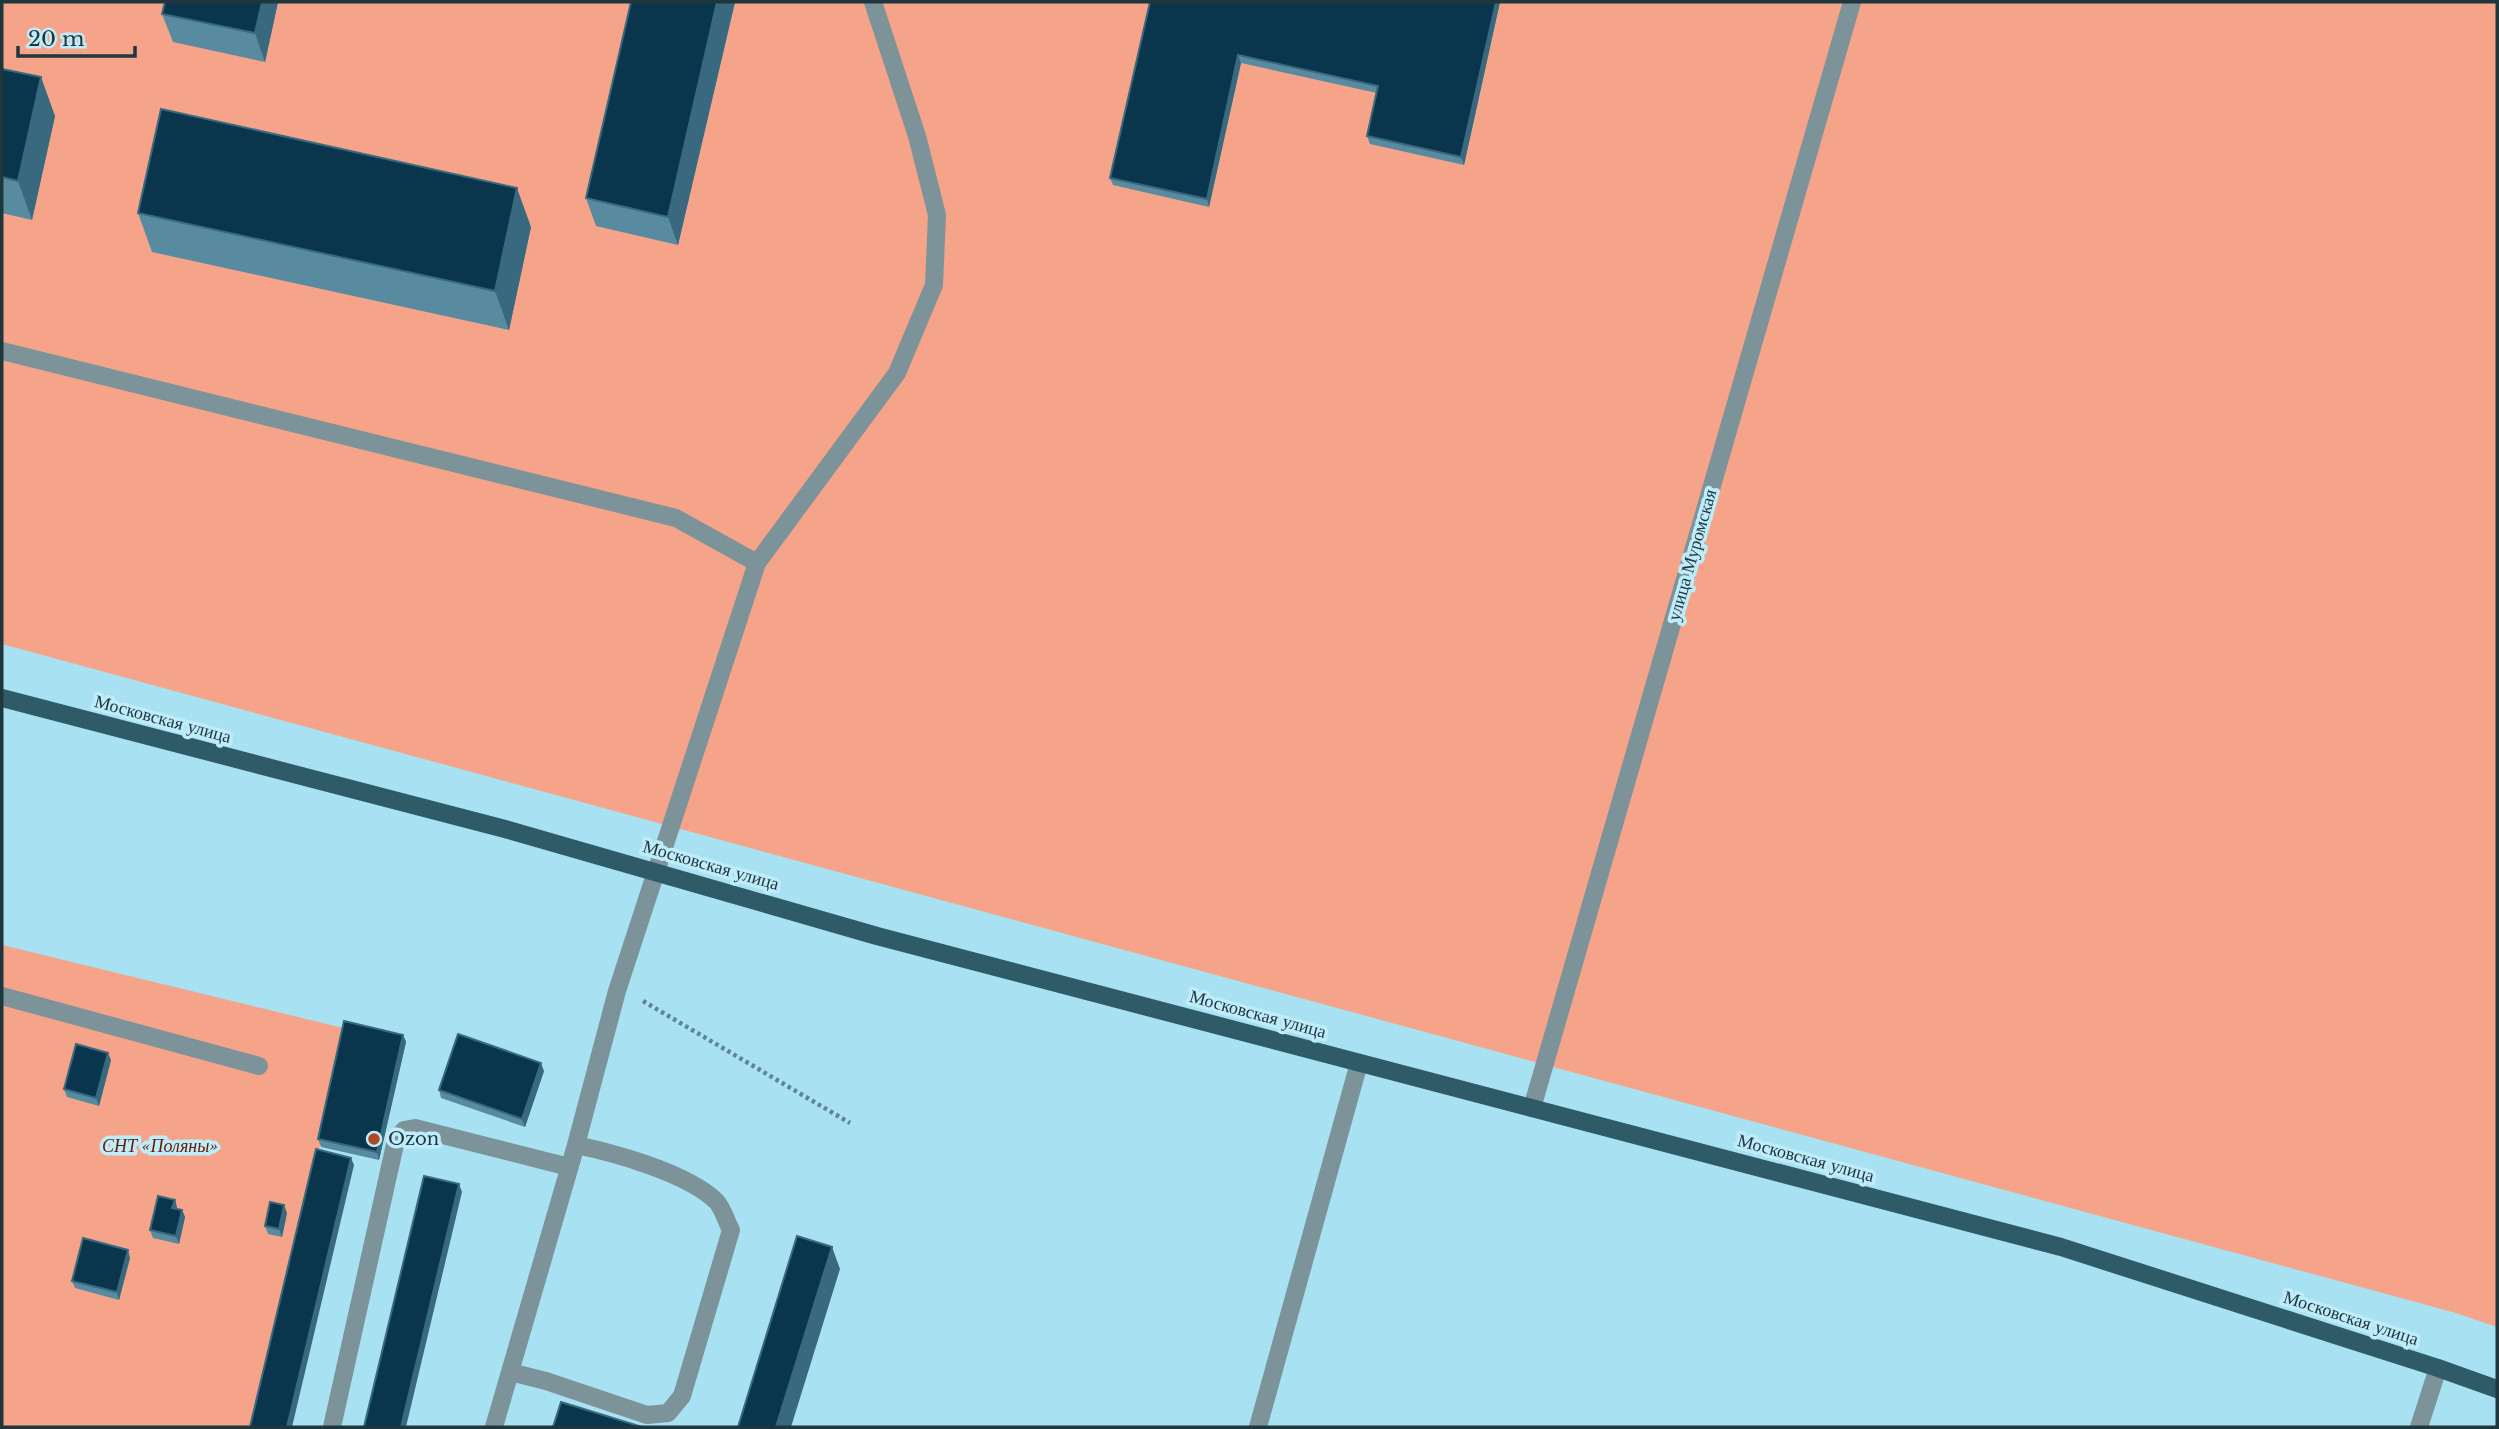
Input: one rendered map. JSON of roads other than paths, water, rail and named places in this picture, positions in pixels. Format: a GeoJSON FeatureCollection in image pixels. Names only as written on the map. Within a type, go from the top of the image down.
{"type":"FeatureCollection","features":[{"type":"Feature","properties":{"kind":"main road","name":"Московская улица"},"geometry":{"type":"LineString","coordinates":[[2,698],[505,829],[877,936],[2060,1247],[2497,1389]]}},
{"type":"Feature","properties":{"kind":"street"},"geometry":{"type":"LineString","coordinates":[[494,1427],[617,991],[757,563],[897,373],[934,285],[937,215],[917,136],[873,2]]}},
{"type":"Feature","properties":{"kind":"street","name":"улица Муромская"},"geometry":{"type":"LineString","coordinates":[[1532,1108],[1852,2]]}},
{"type":"Feature","properties":{"kind":"street"},"geometry":{"type":"LineString","coordinates":[[2,351],[676,518],[757,563]]}},
{"type":"Feature","properties":{"kind":"street"},"geometry":{"type":"LineString","coordinates":[[2,996],[259,1066]]}},
{"type":"Feature","properties":{"kind":"street"},"geometry":{"type":"LineString","coordinates":[[1258,1427],[1359,1063]]}},
{"type":"Feature","properties":{"kind":"street"},"geometry":{"type":"LineString","coordinates":[[332,1427],[396,1140],[404,1130],[415,1128],[569,1167]]}},
{"type":"Feature","properties":{"kind":"street"},"geometry":{"type":"LineString","coordinates":[[510,1373],[546,1381],[647,1415],[668,1413],[682,1396],[731,1230],[718,1203],[699,1187],[619,1154],[576,1144]]}},
{"type":"Feature","properties":{"kind":"street"},"geometry":{"type":"LineString","coordinates":[[2419,1427],[2438,1368]]}},
{"type":"Feature","properties":{"kind":"place","name":"Ozon"},"geometry":{"type":"Point","coordinates":[374,1139]}},
{"type":"Feature","properties":{"kind":"park label","name":"СНТ «Поляны»"},"geometry":{"type":"Point","coordinates":[160,1146]}}]}
